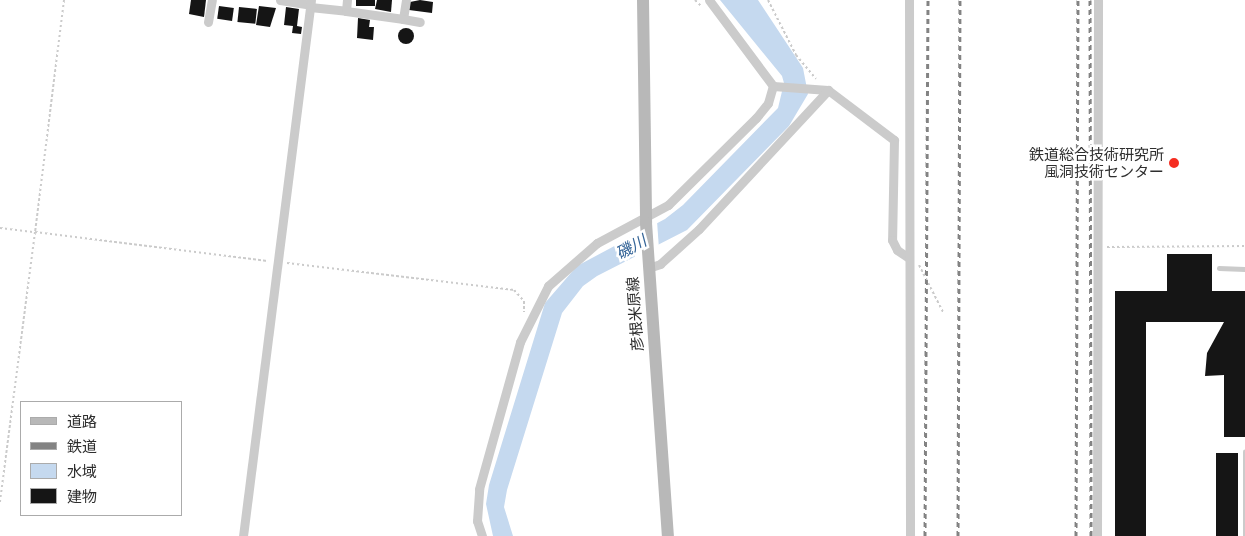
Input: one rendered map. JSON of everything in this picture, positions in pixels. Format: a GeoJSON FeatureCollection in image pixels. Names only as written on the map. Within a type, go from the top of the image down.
{"type":"FeatureCollection","features":[{"type":"Feature","properties":{"kind":"main road","name":"彦根米原線"},"geometry":{"type":"LineString","coordinates":[[643,0],[648,265],[668,536]]}},
{"type":"Feature","properties":{"kind":"street"},"geometry":{"type":"LineString","coordinates":[[208,22],[212,0]]}},
{"type":"Feature","properties":{"kind":"street"},"geometry":{"type":"LineString","coordinates":[[280,0],[420,22]]}},
{"type":"Feature","properties":{"kind":"street"},"geometry":{"type":"LineString","coordinates":[[346,11],[347,0]]}},
{"type":"Feature","properties":{"kind":"street"},"geometry":{"type":"LineString","coordinates":[[403,18],[406,0]]}},
{"type":"Feature","properties":{"kind":"street"},"geometry":{"type":"LineString","coordinates":[[709,0],[775,86],[824,89],[894,140],[892,240],[896,250],[914,260]]}},
{"type":"Feature","properties":{"kind":"street"},"geometry":{"type":"LineString","coordinates":[[908,0],[914,260],[910,536]]}},
{"type":"Feature","properties":{"kind":"street"},"geometry":{"type":"LineString","coordinates":[[1097,536],[1098,0]]}},
{"type":"Feature","properties":{"kind":"street"},"geometry":{"type":"LineString","coordinates":[[243,536],[311,4]]}},
{"type":"Feature","properties":{"kind":"street"},"geometry":{"type":"LineString","coordinates":[[482,536],[477,521],[479,488],[526,329],[548,286],[563,269],[597,243],[646,221],[668,205],[756,118],[768,103],[775,86]]}},
{"type":"Feature","properties":{"kind":"street"},"geometry":{"type":"LineString","coordinates":[[648,265],[660,264],[698,229],[824,89]]}},
{"type":"Feature","properties":{"kind":"lane"},"geometry":{"type":"LineString","coordinates":[[1219,268],[1245,270]]}},
{"type":"Feature","properties":{"kind":"lane"},"geometry":{"type":"LineString","coordinates":[[1245,452],[1245,536]]}},
{"type":"Feature","properties":{"kind":"path"},"geometry":{"type":"LineString","coordinates":[[0,503],[64,0]]}},
{"type":"Feature","properties":{"kind":"path"},"geometry":{"type":"LineString","coordinates":[[768,0],[796,56],[824,89]]}},
{"type":"Feature","properties":{"kind":"path"},"geometry":{"type":"LineString","coordinates":[[0,228],[514,290],[524,301],[526,329]]}},
{"type":"Feature","properties":{"kind":"path"},"geometry":{"type":"LineString","coordinates":[[1105,246],[1245,246]]}},
{"type":"Feature","properties":{"kind":"path"},"geometry":{"type":"LineString","coordinates":[[914,260],[943,312]]}},
{"type":"Feature","properties":{"kind":"water","name":"磯川"},"geometry":{"type":"Polygon","coordinates":[[[720,0],[758,0],[803,68],[808,94],[789,126],[687,230],[597,276],[583,286],[562,313],[507,490],[504,507],[513,536],[493,536],[486,504],[489,485],[545,303],[577,266],[665,219],[683,205],[778,108],[784,83],[782,76],[720,0]]]}},
{"type":"Feature","properties":{"kind":"pier"},"geometry":{"type":"Polygon","coordinates":[[[657,221],[659,249],[635,262],[634,234],[657,221]]]}},
{"type":"Feature","properties":{"kind":"building"},"geometry":{"type":"Polygon","coordinates":[[[191,0],[206,0],[204,17],[189,14],[191,0]]]}},
{"type":"Feature","properties":{"kind":"building"},"geometry":{"type":"Polygon","coordinates":[[[356,0],[375,0],[375,6],[356,6],[356,0]]]}},
{"type":"Feature","properties":{"kind":"building"},"geometry":{"type":"Polygon","coordinates":[[[377,0],[392,0],[391,12],[375,9],[377,0]]]}},
{"type":"Feature","properties":{"kind":"building"},"geometry":{"type":"Polygon","coordinates":[[[420,0],[433,2],[432,13],[409,10],[410,2],[420,0]]]}},
{"type":"Feature","properties":{"kind":"building"},"geometry":{"type":"Polygon","coordinates":[[[219,6],[234,8],[232,21],[217,19],[219,6]]]}},
{"type":"Feature","properties":{"kind":"building"},"geometry":{"type":"Polygon","coordinates":[[[259,6],[276,8],[270,27],[256,25],[259,6]]]}},
{"type":"Feature","properties":{"kind":"building"},"geometry":{"type":"Polygon","coordinates":[[[239,7],[257,9],[255,24],[237,22],[239,7]]]}},
{"type":"Feature","properties":{"kind":"building"},"geometry":{"type":"Polygon","coordinates":[[[286,7],[299,9],[297,26],[302,27],[301,34],[292,33],[293,26],[284,25],[286,7]]]}},
{"type":"Feature","properties":{"kind":"building"},"geometry":{"type":"Polygon","coordinates":[[[358,18],[370,20],[369,27],[374,27],[373,40],[357,38],[358,18]]]}},
{"type":"Feature","properties":{"kind":"building"},"geometry":{"type":"Polygon","coordinates":[[[403,28],[409,28],[414,33],[412,42],[403,44],[398,39],[398,33],[403,28]]]}},
{"type":"Feature","properties":{"kind":"building"},"geometry":{"type":"Polygon","coordinates":[[[1167,254],[1212,254],[1212,291],[1245,291],[1245,437],[1224,437],[1224,375],[1205,376],[1207,353],[1224,322],[1146,322],[1146,536],[1115,536],[1115,291],[1167,291],[1167,254]]]}},
{"type":"Feature","properties":{"kind":"building"},"geometry":{"type":"Polygon","coordinates":[[[1216,453],[1238,453],[1238,536],[1216,536],[1216,453]]]}},
{"type":"Feature","properties":{"kind":"railway"},"geometry":{"type":"LineString","coordinates":[[925,536],[928,0]]}},
{"type":"Feature","properties":{"kind":"railway"},"geometry":{"type":"LineString","coordinates":[[958,536],[960,0]]}},
{"type":"Feature","properties":{"kind":"railway"},"geometry":{"type":"LineString","coordinates":[[1076,536],[1078,0]]}},
{"type":"Feature","properties":{"kind":"railway"},"geometry":{"type":"LineString","coordinates":[[1090,0],[1091,536]]}},
{"type":"Feature","properties":{"kind":"place","name":"鉄道総合技術研究所 風洞技術センター"},"geometry":{"type":"Point","coordinates":[1174,163]}}]}
